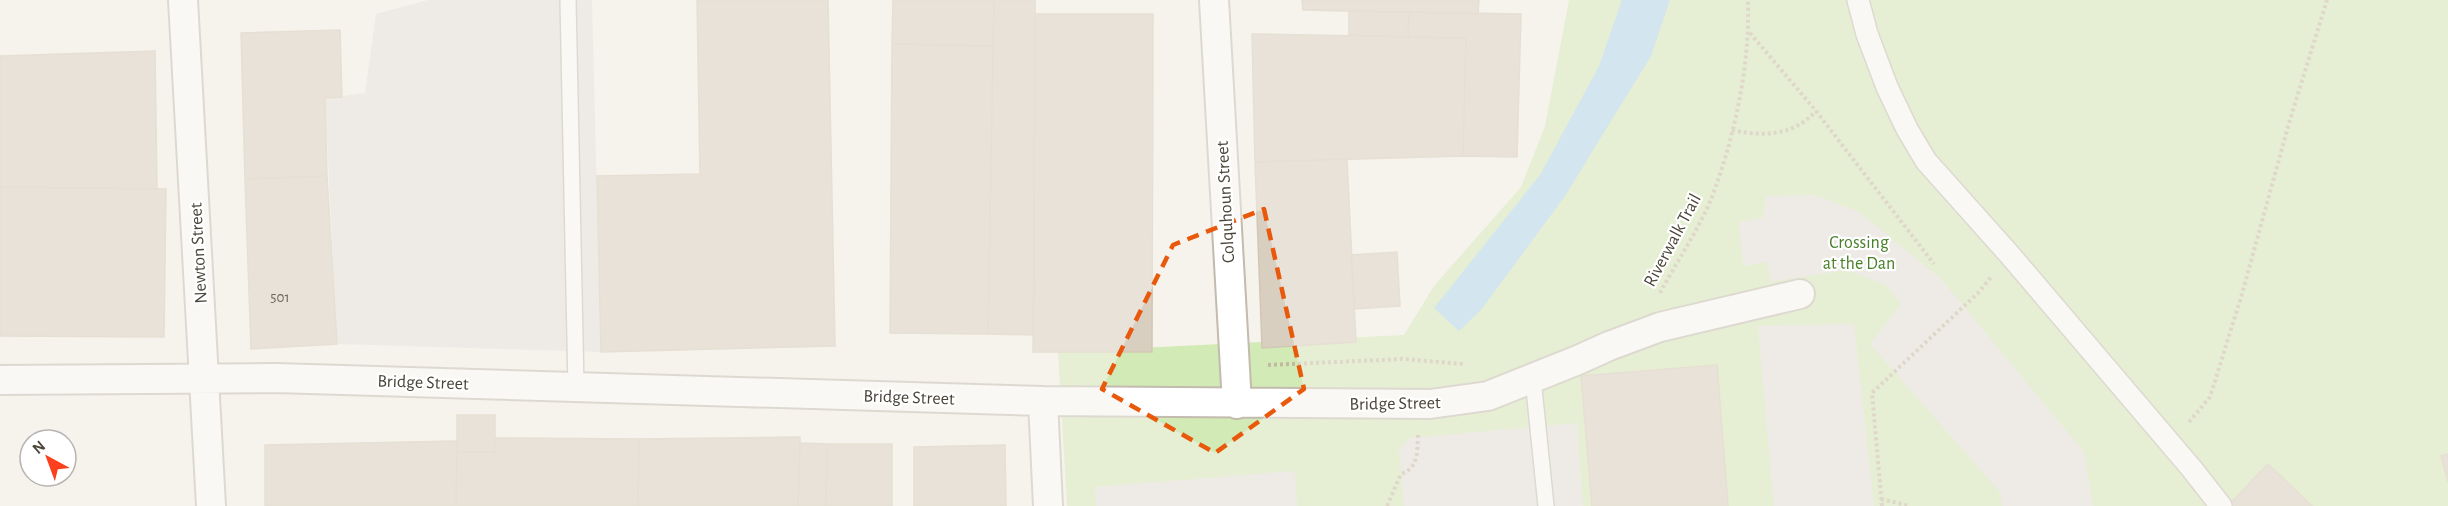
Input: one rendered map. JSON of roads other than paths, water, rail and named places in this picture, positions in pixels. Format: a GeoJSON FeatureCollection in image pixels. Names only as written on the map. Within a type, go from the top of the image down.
{"type":"FeatureCollection","features":[{"type":"Feature","properties":{"kind":"street","name":"Newton Street"},"geometry":{"type":"LineString","coordinates":[[183,0],[212,506]]}},
{"type":"Feature","properties":{"kind":"street","name":"Colquhoun Street"},"geometry":{"type":"LineString","coordinates":[[1214,0],[1237,404]]}},
{"type":"Feature","properties":{"kind":"street"},"geometry":{"type":"LineString","coordinates":[[1858,0],[1867,34],[1887,87],[1926,161],[2009,254],[2221,506]]}},
{"type":"Feature","properties":{"kind":"street","name":"Bridge Street"},"geometry":{"type":"LineString","coordinates":[[0,380],[276,378],[1043,401],[1430,404],[1488,396],[1660,327],[1800,294]]}},
{"type":"Feature","properties":{"kind":"street"},"geometry":{"type":"LineString","coordinates":[[1043,401],[1048,506]]}},
{"type":"Feature","properties":{"kind":"lane"},"geometry":{"type":"LineString","coordinates":[[568,0],[576,387]]}},
{"type":"Feature","properties":{"kind":"lane"},"geometry":{"type":"LineString","coordinates":[[1533,379],[1545,506]]}},
{"type":"Feature","properties":{"kind":"water"},"geometry":{"type":"Polygon","coordinates":[[[1622,0],[1670,0],[1651,56],[1565,196],[1481,310],[1459,331],[1434,308],[1540,175],[1599,66],[1622,0]]]}},
{"type":"Feature","properties":{"kind":"park label","name":"Crossing at the Dan"},"geometry":{"type":"Point","coordinates":[1859,252]}}]}
